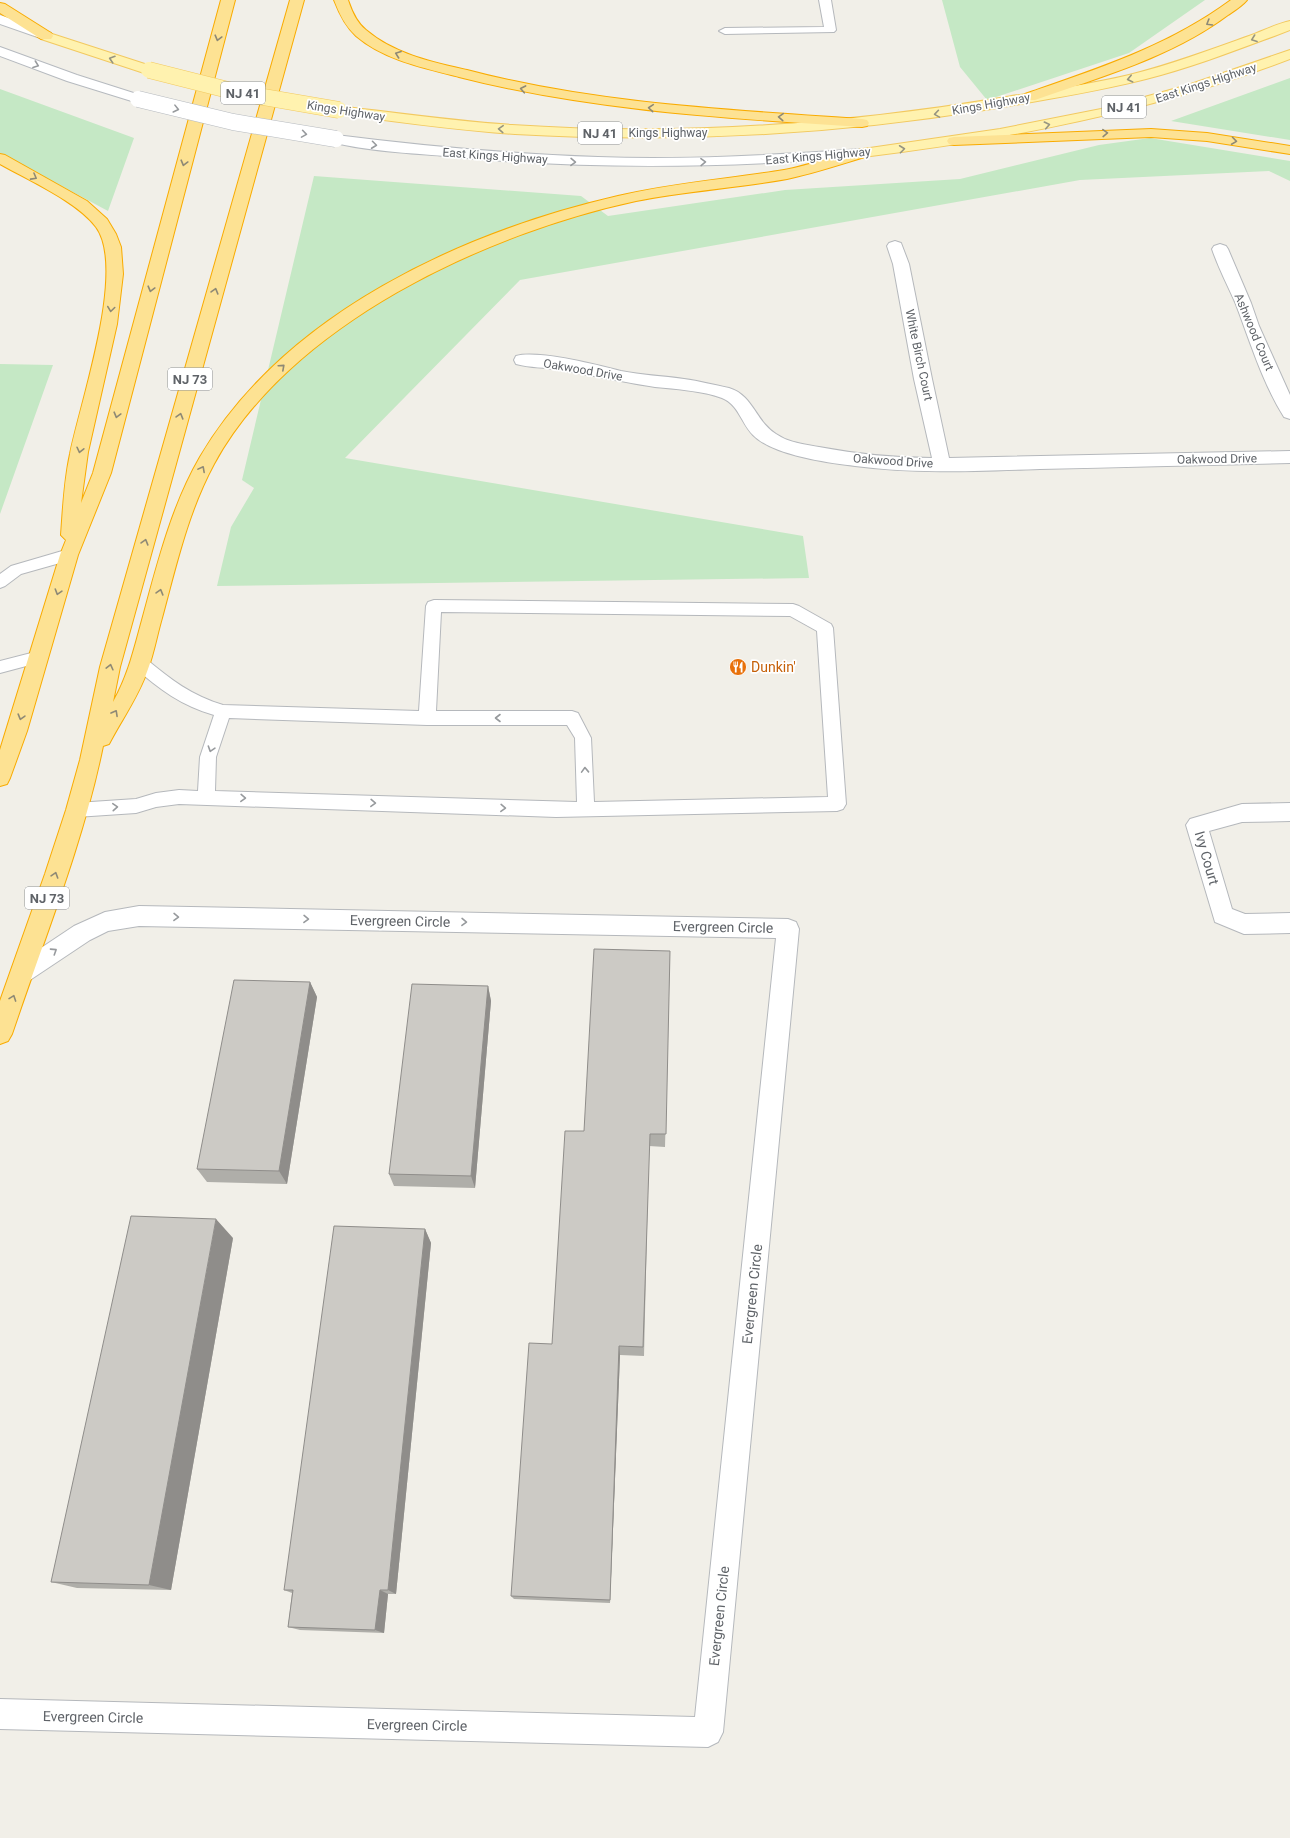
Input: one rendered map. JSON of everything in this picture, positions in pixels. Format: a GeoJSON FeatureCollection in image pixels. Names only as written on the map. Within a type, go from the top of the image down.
{"type":"FeatureCollection","features":[{"type":"Feature","properties":{"kind":"highway"},"geometry":{"type":"LineString","coordinates":[[0,778],[17,731],[69,554],[102,473],[228,0]]}},
{"type":"Feature","properties":{"kind":"highway","name":"NJ 73"},"geometry":{"type":"LineString","coordinates":[[0,1034],[22,973],[76,810],[90,760],[110,667],[297,0]]}},
{"type":"Feature","properties":{"kind":"highway"},"geometry":{"type":"LineString","coordinates":[[341,0],[344,10],[351,23],[367,37],[390,51],[434,66],[499,83],[593,101],[633,106],[862,123]]}},
{"type":"Feature","properties":{"kind":"highway"},"geometry":{"type":"LineString","coordinates":[[1030,97],[1117,66],[1161,48],[1200,28],[1223,14],[1240,0]]}},
{"type":"Feature","properties":{"kind":"highway"},"geometry":{"type":"LineString","coordinates":[[0,7],[46,36]]}},
{"type":"Feature","properties":{"kind":"highway"},"geometry":{"type":"LineString","coordinates":[[954,142],[1151,132],[1207,137],[1290,150]]}},
{"type":"Feature","properties":{"kind":"highway"},"geometry":{"type":"LineString","coordinates":[[90,760],[137,674],[176,532],[196,480],[226,428],[259,389],[300,351],[322,334],[376,298],[440,264],[474,247],[549,219],[585,208],[691,186],[789,174],[863,153]]}},
{"type":"Feature","properties":{"kind":"highway"},"geometry":{"type":"LineString","coordinates":[[0,158],[82,204],[102,222],[113,247],[115,262],[111,310],[74,476],[69,554]]}},
{"type":"Feature","properties":{"kind":"main road","name":"Kings Highway"},"geometry":{"type":"LineString","coordinates":[[46,36],[149,70],[240,93],[339,110],[444,124],[496,129],[602,133],[738,133],[862,123],[985,106],[1131,79],[1164,70],[1290,25]]}},
{"type":"Feature","properties":{"kind":"main road","name":"East Kings Highway"},"geometry":{"type":"LineString","coordinates":[[863,153],[954,142],[1044,126],[1135,105],[1218,80],[1290,54]]}},
{"type":"Feature","properties":{"kind":"street","name":"Kings Highway"},"geometry":{"type":"LineString","coordinates":[[0,19],[46,36]]}},
{"type":"Feature","properties":{"kind":"street","name":"East Kings Highway"},"geometry":{"type":"LineString","coordinates":[[0,51],[72,78],[138,99],[233,122],[336,139],[459,154],[508,159],[660,163],[760,161],[863,153]]}},
{"type":"Feature","properties":{"kind":"street","name":"White Birch Court"},"geometry":{"type":"LineString","coordinates":[[894,246],[901,264],[923,379],[942,464]]}},
{"type":"Feature","properties":{"kind":"street","name":"Ashwood Court"},"geometry":{"type":"LineString","coordinates":[[1220,249],[1252,330],[1274,381],[1282,394],[1290,413]]}},
{"type":"Feature","properties":{"kind":"street","name":"Oakwood Drive"},"geometry":{"type":"LineString","coordinates":[[522,360],[546,362],[607,372],[619,376],[686,385],[728,394],[744,406],[758,430],[770,439],[786,447],[855,460],[885,463],[942,464],[1089,463],[1290,457]]}},
{"type":"Feature","properties":{"kind":"street","name":"Ivy Court"},"geometry":{"type":"LineString","coordinates":[[1290,812],[1242,813],[1197,825],[1223,916],[1244,924],[1290,923]]}},
{"type":"Feature","properties":{"kind":"street","name":"Evergreen Circle"},"geometry":{"type":"LineString","coordinates":[[0,1714],[708,1732],[788,929],[139,916],[105,922],[82,933],[22,973]]}},
{"type":"Feature","properties":{"kind":"lane"},"geometry":{"type":"LineString","coordinates":[[725,31],[830,30],[825,0]]}},
{"type":"Feature","properties":{"kind":"lane"},"geometry":{"type":"LineString","coordinates":[[0,582],[16,570],[69,554]]}},
{"type":"Feature","properties":{"kind":"lane"},"geometry":{"type":"LineString","coordinates":[[76,810],[136,806],[156,800],[179,797],[540,809],[837,804],[825,628],[793,610],[434,606],[427,718]]}},
{"type":"Feature","properties":{"kind":"lane"},"geometry":{"type":"LineString","coordinates":[[0,667],[39,657]]}},
{"type":"Feature","properties":{"kind":"lane"},"geometry":{"type":"LineString","coordinates":[[140,663],[173,692],[185,699],[223,711],[427,718],[572,718],[584,738],[586,809]]}},
{"type":"Feature","properties":{"kind":"lane"},"geometry":{"type":"LineString","coordinates":[[206,797],[208,757],[223,711]]}},
{"type":"Feature","properties":{"kind":"green space"},"geometry":{"type":"Polygon","coordinates":[[[942,0],[1205,0],[1129,53],[987,100],[960,67],[942,0]]]}},
{"type":"Feature","properties":{"kind":"green space"},"geometry":{"type":"Polygon","coordinates":[[[1290,78],[1290,140],[1171,121],[1290,78]]]}},
{"type":"Feature","properties":{"kind":"green space"},"geometry":{"type":"Polygon","coordinates":[[[0,89],[134,138],[108,211],[0,153],[0,89]]]}},
{"type":"Feature","properties":{"kind":"green space"},"geometry":{"type":"Polygon","coordinates":[[[1150,138],[1290,161],[1290,181],[1269,171],[1080,180],[520,280],[345,458],[803,536],[809,578],[217,586],[231,527],[254,488],[242,480],[314,176],[581,196],[608,216],[785,190],[960,179],[1099,145],[1150,138]]]}},
{"type":"Feature","properties":{"kind":"green space"},"geometry":{"type":"Polygon","coordinates":[[[0,364],[53,365],[0,514],[0,364]]]}},
{"type":"Feature","properties":{"kind":"building"},"geometry":{"type":"Polygon","coordinates":[[[594,949],[670,951],[666,1134],[650,1134],[643,1347],[619,1346],[610,1600],[511,1596],[529,1343],[552,1344],[565,1131],[584,1131],[594,949]]]}},
{"type":"Feature","properties":{"kind":"building"},"geometry":{"type":"Polygon","coordinates":[[[234,980],[310,982],[279,1171],[197,1169],[234,980]]]}},
{"type":"Feature","properties":{"kind":"building"},"geometry":{"type":"Polygon","coordinates":[[[412,984],[488,986],[471,1176],[389,1174],[412,984]]]}},
{"type":"Feature","properties":{"kind":"building"},"geometry":{"type":"Polygon","coordinates":[[[131,1216],[216,1219],[149,1585],[51,1582],[131,1216]]]}},
{"type":"Feature","properties":{"kind":"building"},"geometry":{"type":"Polygon","coordinates":[[[334,1226],[425,1229],[388,1590],[380,1590],[375,1630],[288,1627],[293,1590],[284,1590],[334,1226]]]}},
{"type":"Feature","properties":{"kind":"place","name":"Dunkin'"},"geometry":{"type":"Point","coordinates":[738,667]}}]}
